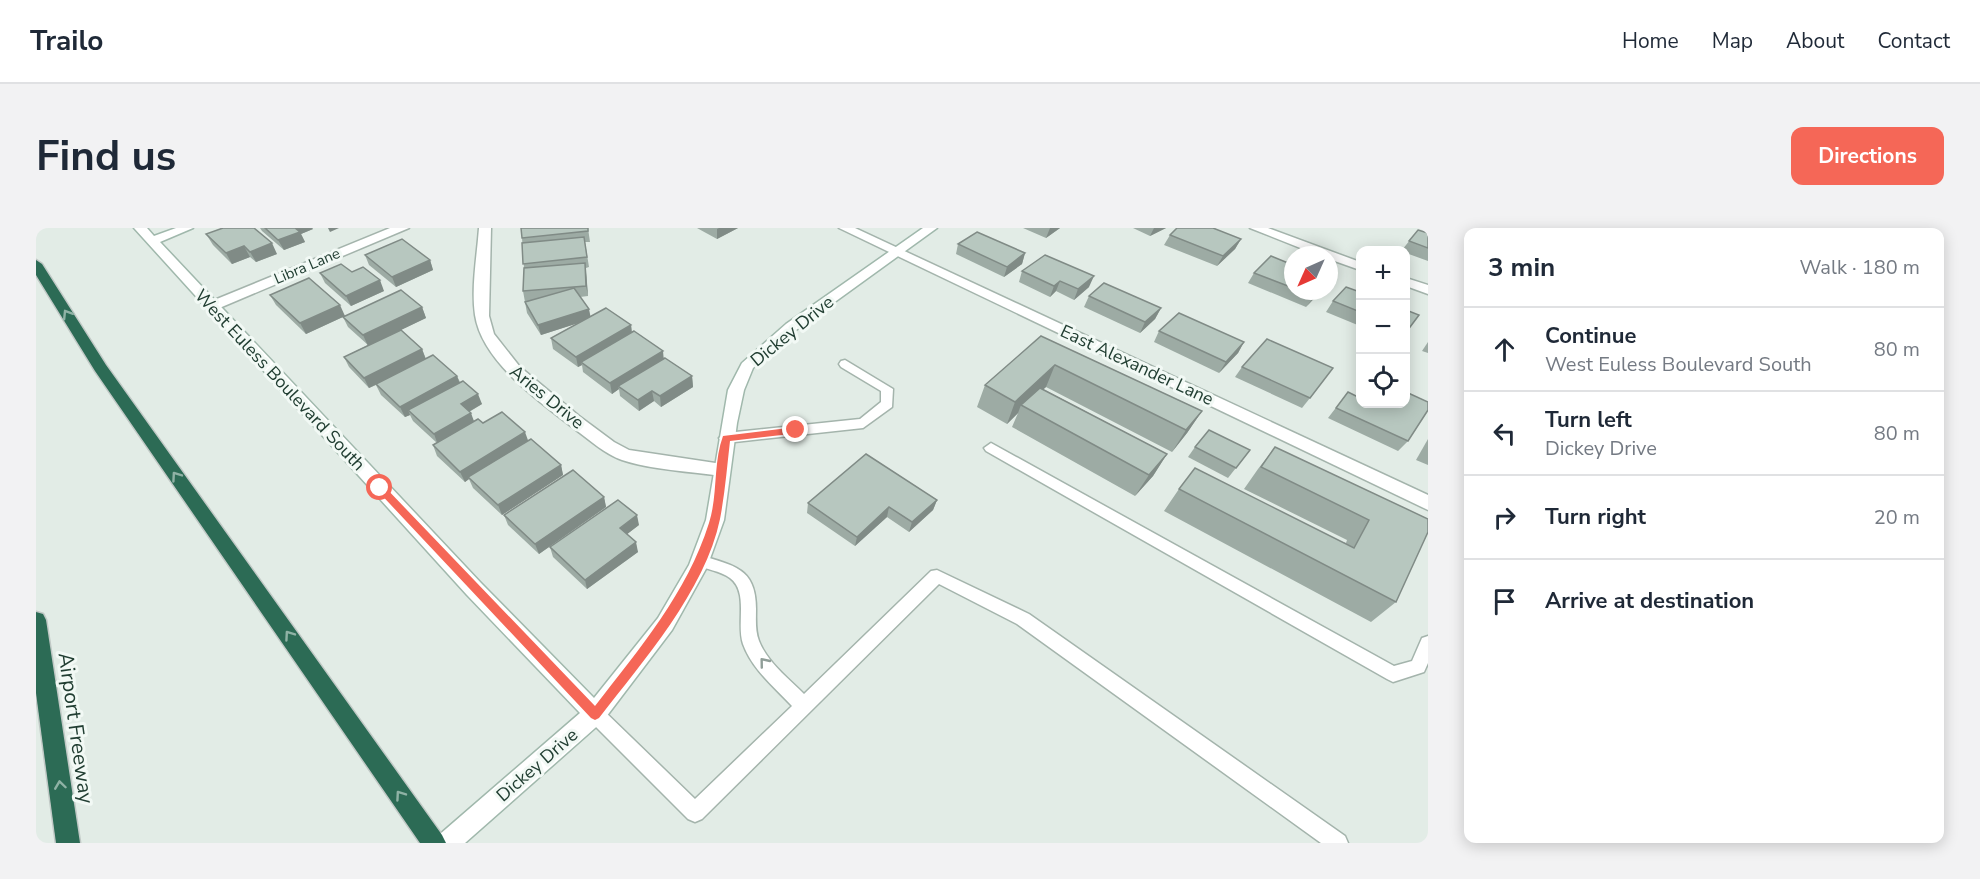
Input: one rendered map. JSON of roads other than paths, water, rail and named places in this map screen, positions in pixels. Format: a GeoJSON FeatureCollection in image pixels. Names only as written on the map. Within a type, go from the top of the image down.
{"type":"FeatureCollection","features":[{"type":"Feature","properties":{"kind":"highway"},"geometry":{"type":"LineString","coordinates":[[36,264],[100,368],[434,843]]}},
{"type":"Feature","properties":{"kind":"highway","name":"Airport Freeway"},"geometry":{"type":"LineString","coordinates":[[36,620],[68,843]]}},
{"type":"Feature","properties":{"kind":"street","name":"West Euless Boulevard South"},"geometry":{"type":"LineString","coordinates":[[140,228],[466,580],[595,714]]}},
{"type":"Feature","properties":{"kind":"street"},"geometry":{"type":"LineString","coordinates":[[152,241],[188,228]]}},
{"type":"Feature","properties":{"kind":"street","name":"Libra Lane"},"geometry":{"type":"LineString","coordinates":[[212,306],[383,234],[403,228]]}},
{"type":"Feature","properties":{"kind":"street","name":"Aries Drive"},"geometry":{"type":"LineString","coordinates":[[485,228],[482,315],[486,333],[509,367],[608,446],[626,454],[722,470]]}},
{"type":"Feature","properties":{"kind":"street","name":"East Alexander Lane"},"geometry":{"type":"LineString","coordinates":[[845,228],[1428,502]]}},
{"type":"Feature","properties":{"kind":"street","name":"Dickey Drive"},"geometry":{"type":"LineString","coordinates":[[447,843],[595,714],[665,624],[700,561],[715,520],[726,438],[736,390],[747,366],[791,327],[931,228]]}},
{"type":"Feature","properties":{"kind":"street"},"geometry":{"type":"LineString","coordinates":[[1256,228],[1356,265]]}},
{"type":"Feature","properties":{"kind":"street"},"geometry":{"type":"LineString","coordinates":[[1410,283],[1428,290]]}},
{"type":"Feature","properties":{"kind":"lane"},"geometry":{"type":"LineString","coordinates":[[726,438],[863,423],[887,404],[887,389],[845,364]]}},
{"type":"Feature","properties":{"kind":"lane"},"geometry":{"type":"LineString","coordinates":[[991,448],[1393,674],[1418,667],[1428,643]]}},
{"type":"Feature","properties":{"kind":"lane"},"geometry":{"type":"LineString","coordinates":[[700,561],[734,572],[742,579],[747,587],[746,626],[751,645],[762,661],[804,706]]}},
{"type":"Feature","properties":{"kind":"lane"},"geometry":{"type":"LineString","coordinates":[[595,714],[695,812],[937,576],[1023,619],[1338,843]]}}]}
